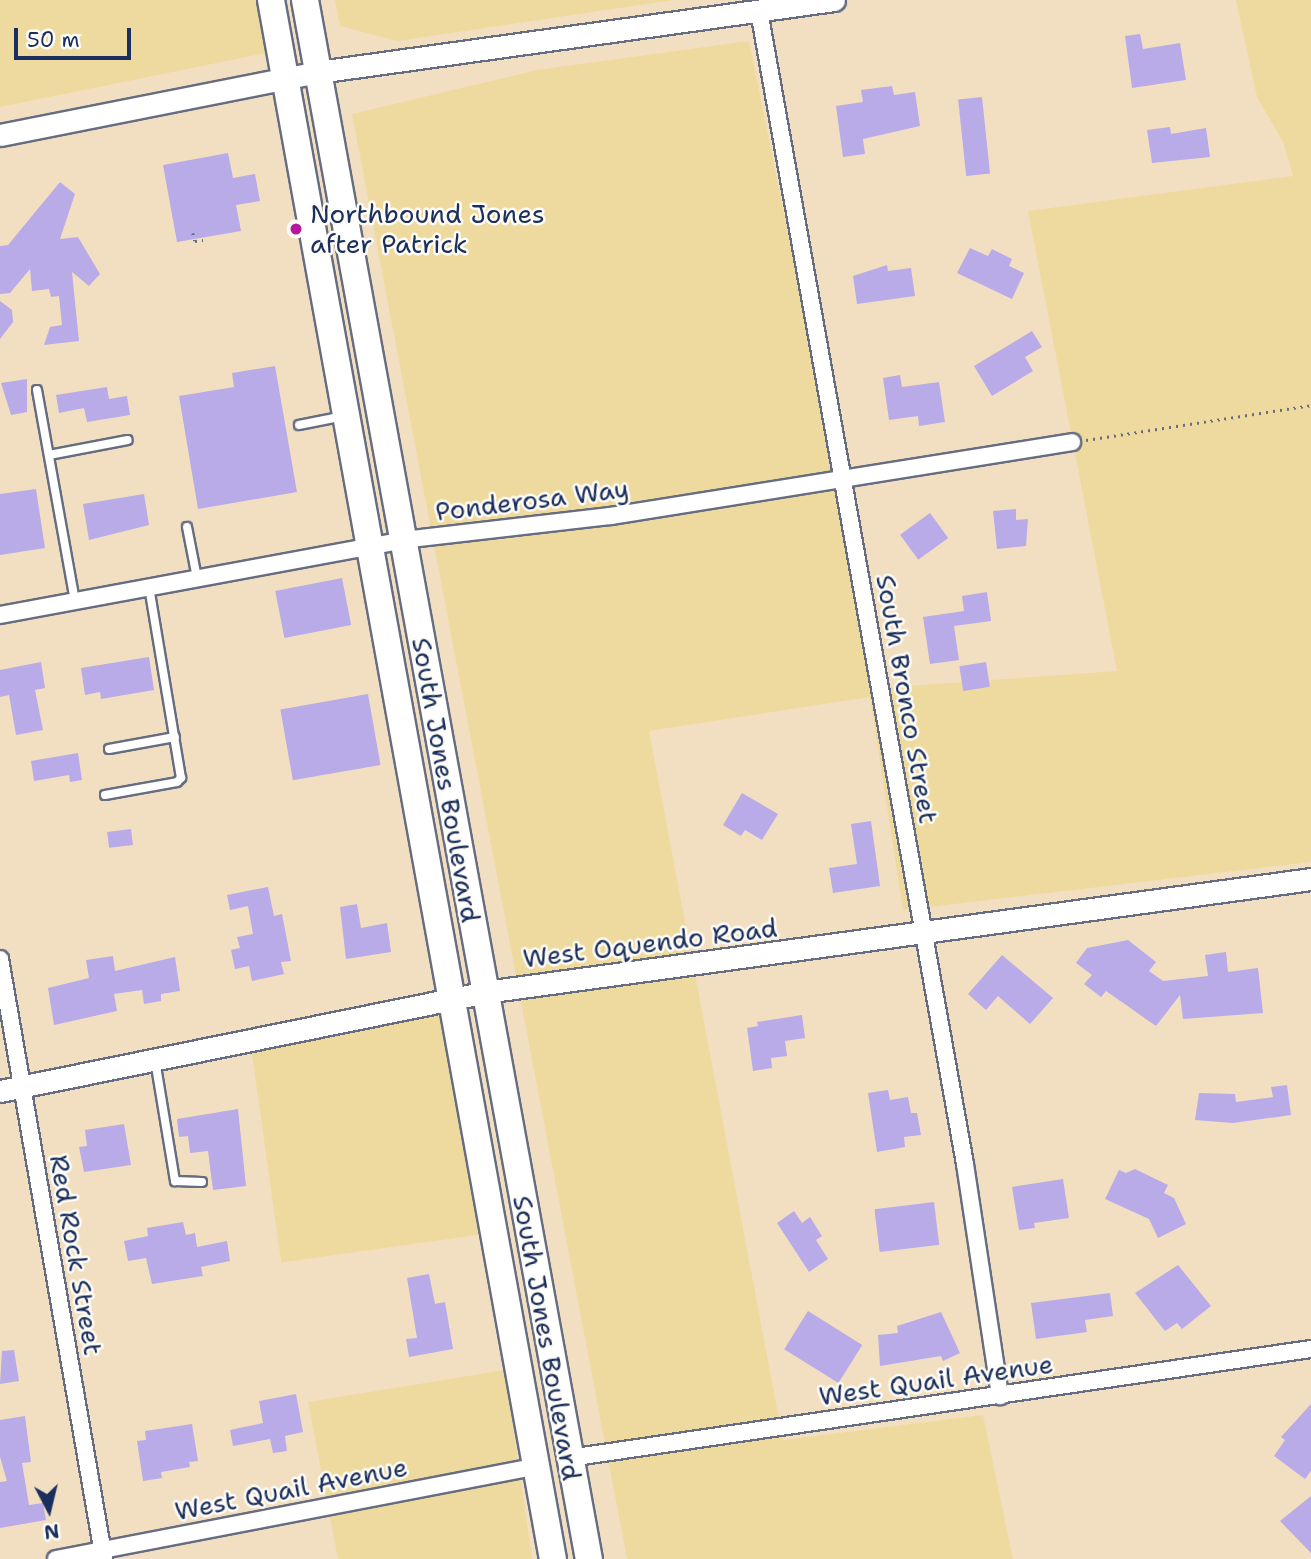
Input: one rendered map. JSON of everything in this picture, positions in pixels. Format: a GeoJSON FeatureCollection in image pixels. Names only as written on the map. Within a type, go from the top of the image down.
{"type":"FeatureCollection","features":[{"type":"Feature","properties":{"kind":"main road","name":"South Jones Boulevard"},"geometry":{"type":"LineString","coordinates":[[271,0],[552,1559]]}},
{"type":"Feature","properties":{"kind":"main road","name":"South Jones Boulevard"},"geometry":{"type":"LineString","coordinates":[[305,0],[589,1559]]}},
{"type":"Feature","properties":{"kind":"street"},"geometry":{"type":"LineString","coordinates":[[0,135],[318,72],[834,0]]}},
{"type":"Feature","properties":{"kind":"street","name":"South Bronco Street"},"geometry":{"type":"LineString","coordinates":[[759,11],[924,935],[1000,1396]]}},
{"type":"Feature","properties":{"kind":"street","name":"Ponderosa Way"},"geometry":{"type":"LineString","coordinates":[[0,614],[403,540],[611,516],[1072,442]]}},
{"type":"Feature","properties":{"kind":"street","name":"West Oquendo Road"},"geometry":{"type":"LineString","coordinates":[[0,1091],[485,992],[924,935],[1311,879]]}},
{"type":"Feature","properties":{"kind":"street","name":"Red Rock Street"},"geometry":{"type":"LineString","coordinates":[[0,958],[103,1555]]}},
{"type":"Feature","properties":{"kind":"street","name":"West Quail Avenue"},"geometry":{"type":"LineString","coordinates":[[569,1458],[1311,1349]]}},
{"type":"Feature","properties":{"kind":"street","name":"West Quail Avenue"},"geometry":{"type":"LineString","coordinates":[[56,1559],[103,1555],[536,1467]]}},
{"type":"Feature","properties":{"kind":"lane"},"geometry":{"type":"LineString","coordinates":[[37,390],[75,601]]}},
{"type":"Feature","properties":{"kind":"lane"},"geometry":{"type":"LineString","coordinates":[[299,425],[346,415]]}},
{"type":"Feature","properties":{"kind":"lane"},"geometry":{"type":"LineString","coordinates":[[49,455],[128,440]]}},
{"type":"Feature","properties":{"kind":"lane"},"geometry":{"type":"LineString","coordinates":[[187,527],[197,578]]}},
{"type":"Feature","properties":{"kind":"lane"},"geometry":{"type":"LineString","coordinates":[[105,795],[177,782],[181,771],[149,587]]}},
{"type":"Feature","properties":{"kind":"lane"},"geometry":{"type":"LineString","coordinates":[[109,749],[175,737]]}},
{"type":"Feature","properties":{"kind":"lane"},"geometry":{"type":"LineString","coordinates":[[155,1060],[175,1181],[202,1182]]}},
{"type":"Feature","properties":{"kind":"path"},"geometry":{"type":"LineString","coordinates":[[193,233],[195,241],[203,240]]}},
{"type":"Feature","properties":{"kind":"path"},"geometry":{"type":"LineString","coordinates":[[1072,442],[1311,405]]}},
{"type":"Feature","properties":{"kind":"sand"},"geometry":{"type":"Polygon","coordinates":[[[0,0],[258,0],[266,53],[0,107],[0,0]]]}},
{"type":"Feature","properties":{"kind":"sand"},"geometry":{"type":"Polygon","coordinates":[[[335,0],[674,0],[397,41],[340,26],[335,0]]]}},
{"type":"Feature","properties":{"kind":"sand"},"geometry":{"type":"Polygon","coordinates":[[[1236,0],[1311,0],[1311,862],[903,910],[870,697],[649,731],[783,1440],[983,1415],[1013,1559],[627,1559],[352,114],[537,70],[749,41],[880,688],[1117,671],[1028,211],[1293,176],[1283,142],[1257,97],[1236,0]]]}},
{"type":"Feature","properties":{"kind":"sand"},"geometry":{"type":"Polygon","coordinates":[[[447,1012],[478,1235],[281,1263],[250,1040],[447,1012]]]}},
{"type":"Feature","properties":{"kind":"sand"},"geometry":{"type":"Polygon","coordinates":[[[505,1370],[532,1559],[338,1559],[308,1402],[505,1370]]]}},
{"type":"Feature","properties":{"kind":"building"},"geometry":{"type":"Polygon","coordinates":[[[1140,34],[1143,49],[1180,43],[1186,80],[1132,88],[1125,36],[1140,34]]]}},
{"type":"Feature","properties":{"kind":"building"},"geometry":{"type":"Polygon","coordinates":[[[892,86],[894,95],[915,92],[920,126],[863,139],[865,154],[843,157],[836,106],[863,102],[861,90],[892,86]]]}},
{"type":"Feature","properties":{"kind":"building"},"geometry":{"type":"Polygon","coordinates":[[[982,97],[990,174],[966,176],[958,100],[982,97]]]}},
{"type":"Feature","properties":{"kind":"building"},"geometry":{"type":"Polygon","coordinates":[[[1170,127],[1171,134],[1206,128],[1210,157],[1152,163],[1147,130],[1170,127]]]}},
{"type":"Feature","properties":{"kind":"building"},"geometry":{"type":"Polygon","coordinates":[[[228,153],[233,178],[255,174],[260,201],[236,205],[241,231],[177,242],[163,165],[228,153]]]}},
{"type":"Feature","properties":{"kind":"building"},"geometry":{"type":"Polygon","coordinates":[[[60,182],[75,194],[60,239],[78,237],[100,274],[89,286],[72,272],[79,341],[44,345],[50,327],[62,325],[59,296],[51,297],[49,289],[32,291],[30,269],[10,293],[0,294],[0,246],[8,245],[60,182]]]}},
{"type":"Feature","properties":{"kind":"building"},"geometry":{"type":"Polygon","coordinates":[[[970,248],[988,256],[992,249],[1012,259],[1009,266],[1024,273],[1012,299],[957,273],[970,248]]]}},
{"type":"Feature","properties":{"kind":"building"},"geometry":{"type":"Polygon","coordinates":[[[887,265],[888,271],[911,268],[915,296],[857,304],[853,276],[887,265]]]}},
{"type":"Feature","properties":{"kind":"building"},"geometry":{"type":"Polygon","coordinates":[[[0,301],[12,310],[13,322],[0,339],[0,301]]]}},
{"type":"Feature","properties":{"kind":"building"},"geometry":{"type":"Polygon","coordinates":[[[1032,331],[1042,347],[1025,357],[1033,371],[992,396],[974,366],[1032,331]]]}},
{"type":"Feature","properties":{"kind":"building"},"geometry":{"type":"Polygon","coordinates":[[[275,366],[297,492],[198,509],[179,396],[234,387],[232,373],[275,366]]]}},
{"type":"Feature","properties":{"kind":"building"},"geometry":{"type":"Polygon","coordinates":[[[900,375],[902,387],[939,382],[945,422],[919,426],[918,416],[889,420],[883,378],[900,375]]]}},
{"type":"Feature","properties":{"kind":"building"},"geometry":{"type":"Polygon","coordinates":[[[27,379],[27,412],[11,415],[1,383],[27,379]]]}},
{"type":"Feature","properties":{"kind":"building"},"geometry":{"type":"Polygon","coordinates":[[[107,387],[109,399],[127,396],[130,415],[87,422],[84,408],[59,413],[56,395],[107,387]]]}},
{"type":"Feature","properties":{"kind":"building"},"geometry":{"type":"Polygon","coordinates":[[[36,489],[45,548],[0,555],[0,494],[36,489]]]}},
{"type":"Feature","properties":{"kind":"building"},"geometry":{"type":"Polygon","coordinates":[[[144,494],[149,525],[89,540],[83,504],[144,494]]]}},
{"type":"Feature","properties":{"kind":"building"},"geometry":{"type":"Polygon","coordinates":[[[1016,509],[1016,520],[1028,519],[1026,546],[997,549],[993,511],[1016,509]]]}},
{"type":"Feature","properties":{"kind":"building"},"geometry":{"type":"Polygon","coordinates":[[[930,513],[948,538],[918,560],[900,535],[930,513]]]}},
{"type":"Feature","properties":{"kind":"building"},"geometry":{"type":"Polygon","coordinates":[[[342,578],[351,625],[284,638],[275,591],[342,578]]]}},
{"type":"Feature","properties":{"kind":"building"},"geometry":{"type":"Polygon","coordinates":[[[987,592],[991,621],[954,626],[959,660],[930,664],[923,617],[964,611],[962,596],[987,592]]]}},
{"type":"Feature","properties":{"kind":"building"},"geometry":{"type":"Polygon","coordinates":[[[149,657],[154,690],[101,699],[100,692],[85,695],[81,668],[149,657]]]}},
{"type":"Feature","properties":{"kind":"building"},"geometry":{"type":"Polygon","coordinates":[[[41,662],[45,688],[35,690],[43,730],[16,735],[9,695],[0,697],[0,670],[41,662]]]}},
{"type":"Feature","properties":{"kind":"building"},"geometry":{"type":"Polygon","coordinates":[[[986,662],[990,687],[963,691],[959,666],[986,662]]]}},
{"type":"Feature","properties":{"kind":"building"},"geometry":{"type":"Polygon","coordinates":[[[368,694],[381,765],[293,780],[280,709],[368,694]]]}},
{"type":"Feature","properties":{"kind":"building"},"geometry":{"type":"Polygon","coordinates":[[[78,753],[82,780],[70,782],[69,775],[34,781],[31,761],[78,753]]]}},
{"type":"Feature","properties":{"kind":"building"},"geometry":{"type":"Polygon","coordinates":[[[742,793],[778,814],[762,840],[745,830],[741,836],[723,825],[742,793]]]}},
{"type":"Feature","properties":{"kind":"building"},"geometry":{"type":"Polygon","coordinates":[[[871,821],[880,886],[833,893],[829,868],[857,864],[851,824],[871,821]]]}},
{"type":"Feature","properties":{"kind":"building"},"geometry":{"type":"Polygon","coordinates":[[[131,829],[133,845],[109,848],[107,832],[131,829]]]}},
{"type":"Feature","properties":{"kind":"building"},"geometry":{"type":"Polygon","coordinates":[[[268,887],[274,916],[282,914],[291,961],[281,962],[284,974],[252,981],[249,966],[235,969],[231,950],[240,948],[237,937],[253,934],[248,906],[230,910],[227,895],[268,887]]]}},
{"type":"Feature","properties":{"kind":"building"},"geometry":{"type":"Polygon","coordinates":[[[357,904],[361,928],[387,923],[391,952],[346,959],[340,907],[357,904]]]}},
{"type":"Feature","properties":{"kind":"building"},"geometry":{"type":"Polygon","coordinates":[[[1128,940],[1156,962],[1149,971],[1163,981],[1208,976],[1205,955],[1226,952],[1228,972],[1258,968],[1263,1013],[1183,1019],[1180,995],[1156,1026],[1106,991],[1101,997],[1084,984],[1092,975],[1076,963],[1087,948],[1128,940]]]}},
{"type":"Feature","properties":{"kind":"building"},"geometry":{"type":"Polygon","coordinates":[[[1002,955],[1053,998],[1030,1024],[998,996],[986,1010],[968,994],[1002,955]]]}},
{"type":"Feature","properties":{"kind":"building"},"geometry":{"type":"Polygon","coordinates":[[[113,956],[115,971],[175,957],[180,991],[161,994],[161,1001],[144,1004],[142,990],[114,994],[117,1011],[54,1025],[48,988],[89,978],[86,960],[113,956]]]}},
{"type":"Feature","properties":{"kind":"building"},"geometry":{"type":"Polygon","coordinates":[[[802,1015],[805,1038],[785,1041],[787,1056],[771,1058],[772,1068],[753,1071],[747,1028],[758,1026],[757,1022],[802,1015]]]}},
{"type":"Feature","properties":{"kind":"building"},"geometry":{"type":"Polygon","coordinates":[[[1287,1085],[1291,1115],[1233,1123],[1195,1120],[1199,1093],[1235,1094],[1236,1102],[1273,1097],[1271,1087],[1287,1085]]]}},
{"type":"Feature","properties":{"kind":"building"},"geometry":{"type":"Polygon","coordinates":[[[888,1090],[890,1100],[908,1097],[911,1113],[917,1113],[921,1135],[904,1137],[905,1147],[877,1152],[868,1093],[888,1090]]]}},
{"type":"Feature","properties":{"kind":"building"},"geometry":{"type":"Polygon","coordinates":[[[238,1109],[246,1186],[213,1190],[208,1151],[190,1153],[188,1136],[179,1137],[177,1119],[238,1109]]]}},
{"type":"Feature","properties":{"kind":"building"},"geometry":{"type":"Polygon","coordinates":[[[124,1124],[131,1165],[84,1172],[79,1147],[87,1146],[85,1130],[124,1124]]]}},
{"type":"Feature","properties":{"kind":"building"},"geometry":{"type":"Polygon","coordinates":[[[1135,1169],[1168,1185],[1164,1193],[1174,1198],[1186,1224],[1158,1238],[1149,1219],[1105,1199],[1119,1170],[1126,1173],[1135,1169]]]}},
{"type":"Feature","properties":{"kind":"building"},"geometry":{"type":"Polygon","coordinates":[[[1063,1179],[1069,1218],[1034,1223],[1035,1228],[1019,1230],[1012,1187],[1063,1179]]]}},
{"type":"Feature","properties":{"kind":"building"},"geometry":{"type":"Polygon","coordinates":[[[934,1202],[939,1245],[880,1252],[874,1209],[934,1202]]]}},
{"type":"Feature","properties":{"kind":"building"},"geometry":{"type":"Polygon","coordinates":[[[794,1211],[802,1223],[810,1217],[822,1236],[816,1240],[828,1259],[809,1272],[777,1223],[794,1211]]]}},
{"type":"Feature","properties":{"kind":"building"},"geometry":{"type":"Polygon","coordinates":[[[183,1222],[186,1235],[195,1233],[197,1247],[227,1241],[230,1261],[201,1267],[203,1276],[152,1284],[146,1258],[128,1261],[124,1241],[148,1236],[147,1228],[183,1222]]]}},
{"type":"Feature","properties":{"kind":"building"},"geometry":{"type":"Polygon","coordinates":[[[1178,1265],[1211,1306],[1182,1329],[1177,1323],[1165,1331],[1135,1293],[1178,1265]]]}},
{"type":"Feature","properties":{"kind":"building"},"geometry":{"type":"Polygon","coordinates":[[[429,1274],[435,1304],[445,1302],[453,1349],[409,1357],[406,1339],[417,1338],[407,1278],[429,1274]]]}},
{"type":"Feature","properties":{"kind":"building"},"geometry":{"type":"Polygon","coordinates":[[[1110,1293],[1113,1316],[1085,1320],[1087,1332],[1036,1339],[1031,1303],[1110,1293]]]}},
{"type":"Feature","properties":{"kind":"building"},"geometry":{"type":"Polygon","coordinates":[[[808,1311],[862,1345],[838,1383],[784,1349],[808,1311]]]}},
{"type":"Feature","properties":{"kind":"building"},"geometry":{"type":"Polygon","coordinates":[[[941,1312],[960,1353],[943,1361],[941,1356],[880,1366],[878,1335],[898,1333],[897,1326],[941,1312]]]}},
{"type":"Feature","properties":{"kind":"building"},"geometry":{"type":"Polygon","coordinates":[[[14,1350],[19,1381],[0,1384],[2,1351],[14,1350]]]}},
{"type":"Feature","properties":{"kind":"building"},"geometry":{"type":"Polygon","coordinates":[[[296,1394],[303,1432],[285,1436],[287,1451],[273,1453],[270,1439],[233,1446],[230,1430],[263,1423],[259,1401],[296,1394]]]}},
{"type":"Feature","properties":{"kind":"building"},"geometry":{"type":"Polygon","coordinates":[[[1311,1404],[1311,1471],[1305,1479],[1274,1456],[1285,1440],[1281,1437],[1311,1404]]]}},
{"type":"Feature","properties":{"kind":"building"},"geometry":{"type":"Polygon","coordinates":[[[25,1416],[31,1462],[22,1463],[29,1505],[43,1503],[46,1520],[0,1528],[0,1482],[7,1481],[0,1457],[0,1420],[25,1416]]]}},
{"type":"Feature","properties":{"kind":"building"},"geometry":{"type":"Polygon","coordinates":[[[192,1424],[198,1461],[189,1462],[190,1467],[161,1472],[162,1478],[143,1481],[137,1441],[146,1440],[145,1431],[192,1424]]]}},
{"type":"Feature","properties":{"kind":"building"},"geometry":{"type":"Polygon","coordinates":[[[1311,1496],[1311,1553],[1280,1521],[1311,1496]]]}},
{"type":"Feature","properties":{"kind":"place","name":"Northbound Jones after Patrick"},"geometry":{"type":"Point","coordinates":[296,229]}}]}
